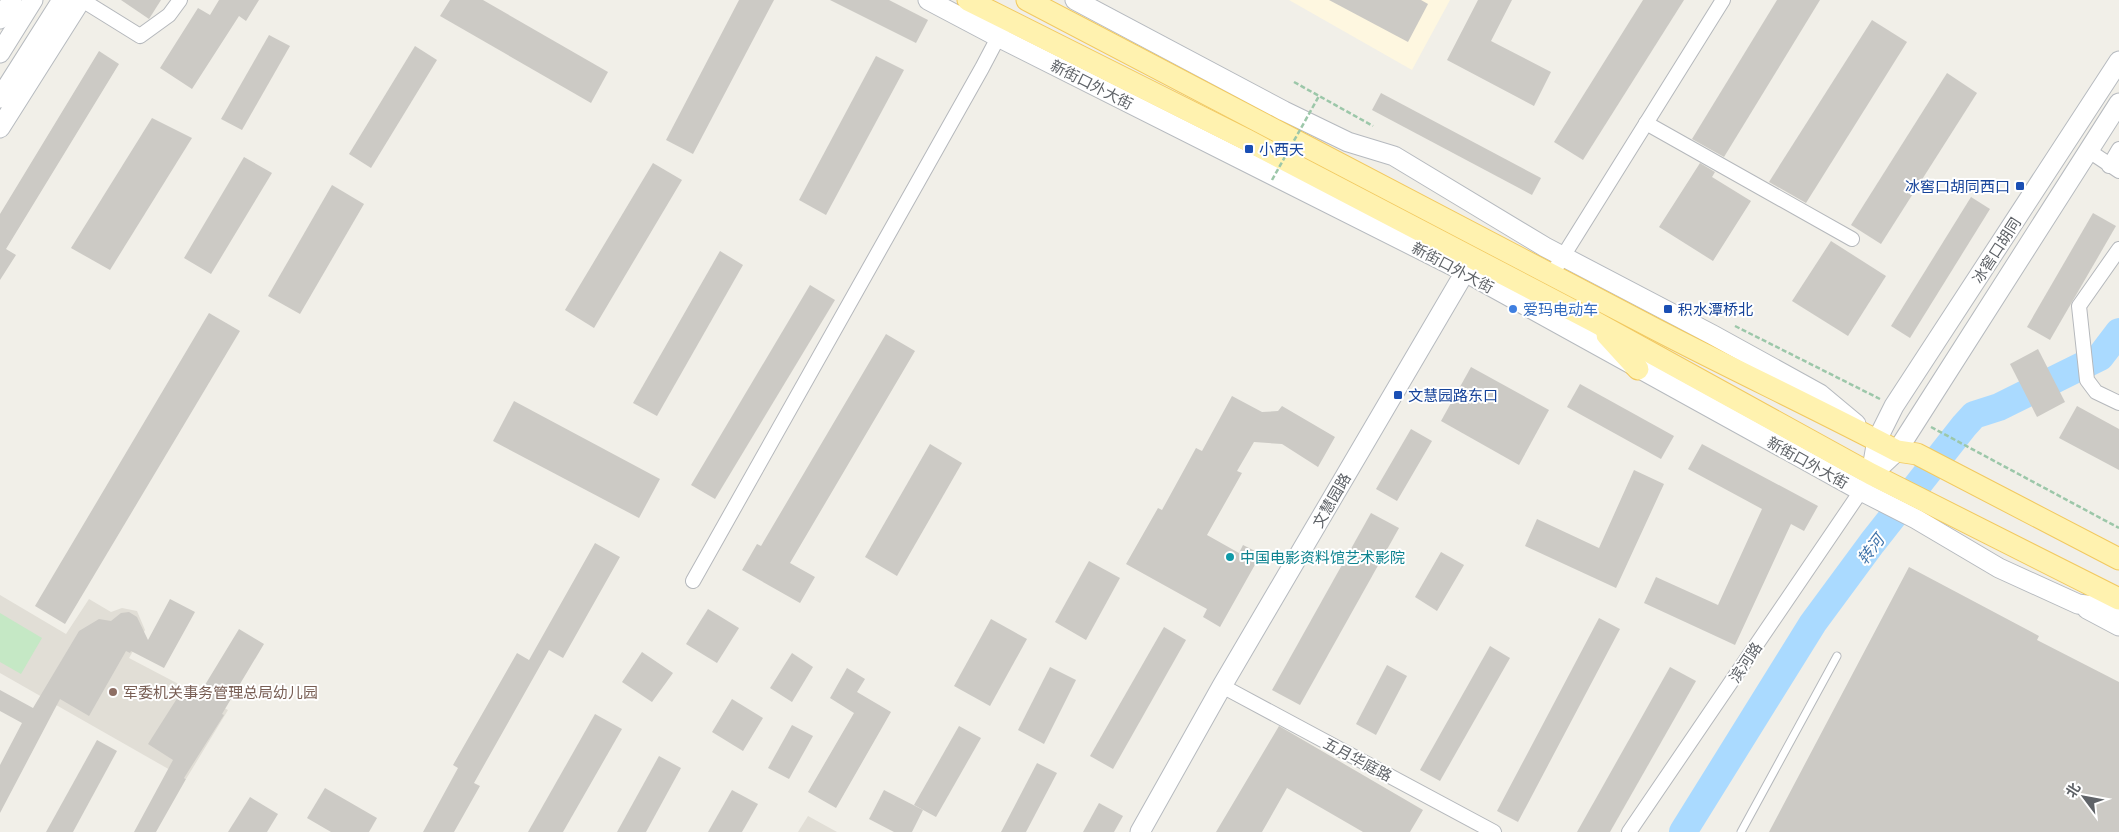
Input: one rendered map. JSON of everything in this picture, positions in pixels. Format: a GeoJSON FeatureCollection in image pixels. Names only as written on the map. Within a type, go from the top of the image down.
{"type":"FeatureCollection","features":[{"type":"Feature","properties":{"kind":"main road","name":"新街口外大街"},"geometry":{"type":"LineString","coordinates":[[968,0],[1002,29],[1247,140],[1595,322],[1866,483],[1922,511],[2119,599]]}},
{"type":"Feature","properties":{"kind":"main road"},"geometry":{"type":"LineString","coordinates":[[1027,0],[1047,6],[1331,161],[1558,265],[1656,330],[1877,440],[1950,472],[2119,559]]}},
{"type":"Feature","properties":{"kind":"main road"},"geometry":{"type":"LineString","coordinates":[[1595,322],[1638,369]]}},
{"type":"Feature","properties":{"kind":"street"},"geometry":{"type":"LineString","coordinates":[[0,19],[12,0]]}},
{"type":"Feature","properties":{"kind":"street"},"geometry":{"type":"LineString","coordinates":[[0,53],[33,0]]}},
{"type":"Feature","properties":{"kind":"street"},"geometry":{"type":"LineString","coordinates":[[0,98],[62,0]]}},
{"type":"Feature","properties":{"kind":"street"},"geometry":{"type":"LineString","coordinates":[[0,128],[82,0],[140,36],[169,15],[180,0]]}},
{"type":"Feature","properties":{"kind":"street","name":"新街口外大街"},"geometry":{"type":"LineString","coordinates":[[928,0],[1002,29],[1465,272],[1638,369],[1866,483]]}},
{"type":"Feature","properties":{"kind":"street"},"geometry":{"type":"LineString","coordinates":[[1075,0],[1284,111],[1348,142],[1394,156],[1485,210],[1558,265],[1723,0]]}},
{"type":"Feature","properties":{"kind":"street"},"geometry":{"type":"LineString","coordinates":[[693,581],[982,68],[1002,29]]}},
{"type":"Feature","properties":{"kind":"street","name":"冰窖口胡同"},"geometry":{"type":"LineString","coordinates":[[1866,483],[1877,440],[1894,406],[2119,61]]}},
{"type":"Feature","properties":{"kind":"street","name":"冰窖口胡同"},"geometry":{"type":"LineString","coordinates":[[1866,483],[1907,453],[1917,420],[2119,103]]}},
{"type":"Feature","properties":{"kind":"street"},"geometry":{"type":"LineString","coordinates":[[1646,123],[1852,239]]}},
{"type":"Feature","properties":{"kind":"street"},"geometry":{"type":"LineString","coordinates":[[2089,152],[2114,168],[2119,149]]}},
{"type":"Feature","properties":{"kind":"street"},"geometry":{"type":"LineString","coordinates":[[2119,249],[2079,306],[2087,380],[2096,392],[2119,403]]}},
{"type":"Feature","properties":{"kind":"street","name":"文慧园路"},"geometry":{"type":"LineString","coordinates":[[1140,832],[1222,686],[1465,272]]}},
{"type":"Feature","properties":{"kind":"street","name":"滨河路"},"geometry":{"type":"LineString","coordinates":[[1629,832],[1866,483]]}},
{"type":"Feature","properties":{"kind":"street","name":"新街口外大街"},"geometry":{"type":"LineString","coordinates":[[1922,511],[2000,568],[2119,626]]}},
{"type":"Feature","properties":{"kind":"street","name":"新街口外大街"},"geometry":{"type":"LineString","coordinates":[[2077,604],[2119,609]]}},
{"type":"Feature","properties":{"kind":"street","name":"五月华庭路"},"geometry":{"type":"LineString","coordinates":[[1222,686],[1494,832]]}},
{"type":"Feature","properties":{"kind":"lane"},"geometry":{"type":"LineString","coordinates":[[1742,832],[1837,656]]}},
{"type":"Feature","properties":{"kind":"path"},"geometry":{"type":"LineString","coordinates":[[1294,82],[1373,126]]}},
{"type":"Feature","properties":{"kind":"path"},"geometry":{"type":"LineString","coordinates":[[1272,180],[1319,96]]}},
{"type":"Feature","properties":{"kind":"path"},"geometry":{"type":"LineString","coordinates":[[1729,323],[1894,406]]}},
{"type":"Feature","properties":{"kind":"path"},"geometry":{"type":"LineString","coordinates":[[1917,420],[2119,528]]}},
{"type":"Feature","properties":{"kind":"shaded area"},"geometry":{"type":"Polygon","coordinates":[[[1289,0],[1450,0],[1412,70],[1289,0]]]}},
{"type":"Feature","properties":{"kind":"shaded area","name":"军委机关事务管理总局幼儿园"},"geometry":{"type":"Polygon","coordinates":[[[0,595],[66,634],[89,599],[111,612],[122,608],[137,611],[145,630],[129,658],[228,710],[186,779],[0,673],[0,595]]]}},
{"type":"Feature","properties":{"kind":"shaded area"},"geometry":{"type":"Polygon","coordinates":[[[808,816],[837,832],[798,832],[808,816]]]}},
{"type":"Feature","properties":{"kind":"green space"},"geometry":{"type":"Polygon","coordinates":[[[0,613],[42,638],[21,674],[0,662],[0,613]]]}},
{"type":"Feature","properties":{"kind":"building"},"geometry":{"type":"Polygon","coordinates":[[[121,0],[161,0],[149,19],[121,0]]]}},
{"type":"Feature","properties":{"kind":"building"},"geometry":{"type":"Polygon","coordinates":[[[219,0],[259,0],[246,21],[239,16],[192,89],[160,68],[198,8],[210,15],[219,0]]]}},
{"type":"Feature","properties":{"kind":"building"},"geometry":{"type":"Polygon","coordinates":[[[450,0],[483,0],[608,72],[591,103],[440,16],[450,0]]]}},
{"type":"Feature","properties":{"kind":"building"},"geometry":{"type":"Polygon","coordinates":[[[739,0],[774,0],[693,154],[666,140],[739,0]]]}},
{"type":"Feature","properties":{"kind":"building"},"geometry":{"type":"Polygon","coordinates":[[[830,0],[889,0],[928,20],[916,43],[830,0]]]}},
{"type":"Feature","properties":{"kind":"building"},"geometry":{"type":"Polygon","coordinates":[[[1329,0],[1421,0],[1428,4],[1408,42],[1329,0]]]}},
{"type":"Feature","properties":{"kind":"building"},"geometry":{"type":"Polygon","coordinates":[[[1478,0],[1512,0],[1491,41],[1551,72],[1534,106],[1447,60],[1478,0]]]}},
{"type":"Feature","properties":{"kind":"building"},"geometry":{"type":"Polygon","coordinates":[[[1643,0],[1684,0],[1583,160],[1554,142],[1643,0]]]}},
{"type":"Feature","properties":{"kind":"building"},"geometry":{"type":"Polygon","coordinates":[[[1777,0],[1820,0],[1724,157],[1692,139],[1777,0]]]}},
{"type":"Feature","properties":{"kind":"building"},"geometry":{"type":"Polygon","coordinates":[[[1872,20],[1907,42],[1806,203],[1769,182],[1872,20]]]}},
{"type":"Feature","properties":{"kind":"building"},"geometry":{"type":"Polygon","coordinates":[[[269,35],[290,46],[242,130],[221,119],[269,35]]]}},
{"type":"Feature","properties":{"kind":"building"},"geometry":{"type":"Polygon","coordinates":[[[415,46],[437,60],[371,168],[349,154],[415,46]]]}},
{"type":"Feature","properties":{"kind":"building"},"geometry":{"type":"Polygon","coordinates":[[[99,51],[119,64],[6,249],[16,255],[0,280],[0,214],[99,51]]]}},
{"type":"Feature","properties":{"kind":"building"},"geometry":{"type":"Polygon","coordinates":[[[876,56],[904,70],[826,215],[799,200],[876,56]]]}},
{"type":"Feature","properties":{"kind":"building"},"geometry":{"type":"Polygon","coordinates":[[[1947,73],[1977,93],[1881,244],[1851,225],[1947,73]]]}},
{"type":"Feature","properties":{"kind":"building"},"geometry":{"type":"Polygon","coordinates":[[[1381,93],[1541,178],[1532,195],[1372,110],[1381,93]]]}},
{"type":"Feature","properties":{"kind":"building"},"geometry":{"type":"Polygon","coordinates":[[[152,118],[192,138],[110,270],[71,248],[152,118]]]}},
{"type":"Feature","properties":{"kind":"building"},"geometry":{"type":"Polygon","coordinates":[[[244,157],[272,173],[211,274],[184,258],[244,157]]]}},
{"type":"Feature","properties":{"kind":"building"},"geometry":{"type":"Polygon","coordinates":[[[653,163],[682,180],[594,328],[565,310],[653,163]]]}},
{"type":"Feature","properties":{"kind":"building"},"geometry":{"type":"Polygon","coordinates":[[[1700,163],[1715,172],[1712,177],[1751,201],[1713,261],[1659,227],[1700,163]]]}},
{"type":"Feature","properties":{"kind":"building"},"geometry":{"type":"Polygon","coordinates":[[[332,185],[364,204],[300,314],[268,296],[332,185]]]}},
{"type":"Feature","properties":{"kind":"building"},"geometry":{"type":"Polygon","coordinates":[[[1971,197],[1990,209],[1910,338],[1891,326],[1971,197]]]}},
{"type":"Feature","properties":{"kind":"building"},"geometry":{"type":"Polygon","coordinates":[[[2093,213],[2116,226],[2050,340],[2027,327],[2093,213]]]}},
{"type":"Feature","properties":{"kind":"building"},"geometry":{"type":"Polygon","coordinates":[[[1831,241],[1886,276],[1848,336],[1792,301],[1831,241]]]}},
{"type":"Feature","properties":{"kind":"building"},"geometry":{"type":"Polygon","coordinates":[[[720,251],[743,265],[657,416],[633,403],[720,251]]]}},
{"type":"Feature","properties":{"kind":"building"},"geometry":{"type":"Polygon","coordinates":[[[810,285],[835,300],[715,499],[691,485],[810,285]]]}},
{"type":"Feature","properties":{"kind":"building"},"geometry":{"type":"Polygon","coordinates":[[[209,313],[240,331],[65,624],[35,606],[209,313]]]}},
{"type":"Feature","properties":{"kind":"building"},"geometry":{"type":"Polygon","coordinates":[[[886,334],[915,351],[790,563],[815,577],[800,603],[742,570],[757,544],[761,546],[886,334]]]}},
{"type":"Feature","properties":{"kind":"building"},"geometry":{"type":"Polygon","coordinates":[[[2038,349],[2065,402],[2037,417],[2010,364],[2038,349]]]}},
{"type":"Feature","properties":{"kind":"building"},"geometry":{"type":"Polygon","coordinates":[[[1471,367],[1549,410],[1519,465],[1441,421],[1471,367]]]}},
{"type":"Feature","properties":{"kind":"building"},"geometry":{"type":"Polygon","coordinates":[[[1580,384],[1674,436],[1661,459],[1567,407],[1580,384]]]}},
{"type":"Feature","properties":{"kind":"building"},"geometry":{"type":"Polygon","coordinates":[[[1232,396],[1262,412],[1278,411],[1282,406],[1335,437],[1318,467],[1282,444],[1254,442],[1237,471],[1242,473],[1207,535],[1239,553],[1243,545],[1261,554],[1220,627],[1203,617],[1207,609],[1126,564],[1158,508],[1162,510],[1196,448],[1202,451],[1232,396]]]}},
{"type":"Feature","properties":{"kind":"building"},"geometry":{"type":"Polygon","coordinates":[[[514,401],[660,479],[639,518],[493,441],[514,401]]]}},
{"type":"Feature","properties":{"kind":"building"},"geometry":{"type":"Polygon","coordinates":[[[2077,406],[2119,429],[2119,470],[2059,438],[2077,406]]]}},
{"type":"Feature","properties":{"kind":"building"},"geometry":{"type":"Polygon","coordinates":[[[1411,429],[1432,441],[1397,501],[1376,489],[1411,429]]]}},
{"type":"Feature","properties":{"kind":"building"},"geometry":{"type":"Polygon","coordinates":[[[930,444],[962,463],[897,576],[865,557],[930,444]]]}},
{"type":"Feature","properties":{"kind":"building"},"geometry":{"type":"Polygon","coordinates":[[[1702,444],[1818,506],[1804,531],[1791,524],[1735,645],[1644,603],[1656,577],[1718,605],[1762,509],[1688,469],[1702,444]]]}},
{"type":"Feature","properties":{"kind":"building"},"geometry":{"type":"Polygon","coordinates":[[[1634,470],[1664,484],[1616,588],[1525,546],[1537,519],[1599,548],[1634,470]]]}},
{"type":"Feature","properties":{"kind":"building"},"geometry":{"type":"Polygon","coordinates":[[[1371,513],[1399,528],[1300,705],[1272,690],[1371,513]]]}},
{"type":"Feature","properties":{"kind":"building"},"geometry":{"type":"Polygon","coordinates":[[[595,543],[620,557],[563,658],[549,650],[474,783],[480,786],[454,832],[423,832],[458,768],[453,765],[517,653],[529,660],[595,543]]]}},
{"type":"Feature","properties":{"kind":"building"},"geometry":{"type":"Polygon","coordinates":[[[1441,552],[1464,565],[1437,611],[1415,597],[1441,552]]]}},
{"type":"Feature","properties":{"kind":"building"},"geometry":{"type":"Polygon","coordinates":[[[1089,561],[1120,578],[1086,640],[1055,622],[1089,561]]]}},
{"type":"Feature","properties":{"kind":"building"},"geometry":{"type":"Polygon","coordinates":[[[1909,567],[2039,636],[2037,640],[2119,682],[2119,832],[1769,832],[1909,567]]]}},
{"type":"Feature","properties":{"kind":"building"},"geometry":{"type":"Polygon","coordinates":[[[170,599],[195,612],[164,668],[131,651],[130,653],[126,651],[89,716],[60,699],[0,813],[0,765],[22,723],[0,711],[0,690],[33,708],[79,631],[99,619],[111,621],[121,613],[129,612],[137,617],[148,640],[170,599]]]}},
{"type":"Feature","properties":{"kind":"building"},"geometry":{"type":"Polygon","coordinates":[[[708,609],[739,628],[717,663],[686,644],[708,609]]]}},
{"type":"Feature","properties":{"kind":"building"},"geometry":{"type":"Polygon","coordinates":[[[1599,618],[1620,629],[1518,822],[1497,811],[1599,618]]]}},
{"type":"Feature","properties":{"kind":"building"},"geometry":{"type":"Polygon","coordinates":[[[991,619],[1027,639],[990,706],[954,686],[991,619]]]}},
{"type":"Feature","properties":{"kind":"building"},"geometry":{"type":"Polygon","coordinates":[[[1164,627],[1186,640],[1113,769],[1090,756],[1164,627]]]}},
{"type":"Feature","properties":{"kind":"building"},"geometry":{"type":"Polygon","coordinates":[[[239,629],[264,644],[222,714],[224,715],[184,778],[186,779],[156,832],[134,832],[173,760],[148,744],[183,689],[197,698],[239,629]]]}},
{"type":"Feature","properties":{"kind":"building"},"geometry":{"type":"Polygon","coordinates":[[[1490,646],[1510,658],[1440,781],[1420,770],[1490,646]]]}},
{"type":"Feature","properties":{"kind":"building"},"geometry":{"type":"Polygon","coordinates":[[[642,652],[673,673],[652,702],[622,682],[642,652]]]}},
{"type":"Feature","properties":{"kind":"building"},"geometry":{"type":"Polygon","coordinates":[[[792,653],[813,667],[792,702],[770,688],[792,653]]]}},
{"type":"Feature","properties":{"kind":"building"},"geometry":{"type":"Polygon","coordinates":[[[1387,665],[1407,676],[1376,735],[1356,724],[1387,665]]]}},
{"type":"Feature","properties":{"kind":"building"},"geometry":{"type":"Polygon","coordinates":[[[1050,667],[1076,680],[1044,744],[1018,730],[1050,667]]]}},
{"type":"Feature","properties":{"kind":"building"},"geometry":{"type":"Polygon","coordinates":[[[1670,667],[1696,681],[1610,832],[1577,832],[1670,667]]]}},
{"type":"Feature","properties":{"kind":"building"},"geometry":{"type":"Polygon","coordinates":[[[847,668],[865,679],[857,692],[891,712],[836,808],[808,792],[854,713],[830,698],[847,668]]]}},
{"type":"Feature","properties":{"kind":"building"},"geometry":{"type":"Polygon","coordinates":[[[732,699],[763,718],[743,751],[712,732],[732,699]]]}},
{"type":"Feature","properties":{"kind":"building"},"geometry":{"type":"Polygon","coordinates":[[[595,714],[622,729],[563,832],[528,832],[595,714]]]}},
{"type":"Feature","properties":{"kind":"building"},"geometry":{"type":"Polygon","coordinates":[[[792,725],[813,736],[789,779],[768,768],[792,725]]]}},
{"type":"Feature","properties":{"kind":"building"},"geometry":{"type":"Polygon","coordinates":[[[959,726],[981,738],[936,817],[914,805],[959,726]]]}},
{"type":"Feature","properties":{"kind":"building"},"geometry":{"type":"Polygon","coordinates":[[[1279,726],[1423,810],[1410,832],[1363,832],[1287,788],[1262,832],[1216,832],[1279,726]]]}},
{"type":"Feature","properties":{"kind":"building"},"geometry":{"type":"Polygon","coordinates":[[[97,740],[117,751],[73,832],[46,832],[97,740]]]}},
{"type":"Feature","properties":{"kind":"building"},"geometry":{"type":"Polygon","coordinates":[[[659,756],[681,768],[646,832],[617,832],[659,756]]]}},
{"type":"Feature","properties":{"kind":"building"},"geometry":{"type":"Polygon","coordinates":[[[1037,763],[1057,773],[1026,832],[1001,832],[1037,763]]]}},
{"type":"Feature","properties":{"kind":"building"},"geometry":{"type":"Polygon","coordinates":[[[325,788],[377,818],[369,832],[331,832],[307,818],[325,788]]]}},
{"type":"Feature","properties":{"kind":"building"},"geometry":{"type":"Polygon","coordinates":[[[732,790],[758,804],[742,832],[708,832],[732,790]]]}},
{"type":"Feature","properties":{"kind":"building"},"geometry":{"type":"Polygon","coordinates":[[[884,790],[923,810],[912,832],[894,832],[869,819],[884,790]]]}},
{"type":"Feature","properties":{"kind":"building"},"geometry":{"type":"Polygon","coordinates":[[[250,797],[278,814],[267,832],[228,832],[250,797]]]}},
{"type":"Feature","properties":{"kind":"building"},"geometry":{"type":"Polygon","coordinates":[[[1099,803],[1123,816],[1114,832],[1083,832],[1099,803]]]}},
{"type":"Feature","properties":{"kind":"waterway","name":"转河"},"geometry":{"type":"LineString","coordinates":[[1683,832],[1813,623],[1872,543],[1964,426],[1974,415],[1999,407],[2100,357],[2119,332]]}},
{"type":"Feature","properties":{"kind":"place","name":"小西天"},"geometry":{"type":"Point","coordinates":[1249,149]}},
{"type":"Feature","properties":{"kind":"place","name":"冰窖口胡同西口"},"geometry":{"type":"Point","coordinates":[2020,186]}},
{"type":"Feature","properties":{"kind":"place","name":"爱玛电动车"},"geometry":{"type":"Point","coordinates":[1513,309]}},
{"type":"Feature","properties":{"kind":"place","name":"积水潭桥北"},"geometry":{"type":"Point","coordinates":[1668,309]}},
{"type":"Feature","properties":{"kind":"place","name":"文慧园路东口"},"geometry":{"type":"Point","coordinates":[1398,395]}},
{"type":"Feature","properties":{"kind":"place","name":"中国电影资料馆艺术影院"},"geometry":{"type":"Point","coordinates":[1230,557]}},
{"type":"Feature","properties":{"kind":"place","name":"军委机关事务管理总局幼儿园"},"geometry":{"type":"Point","coordinates":[113,692]}}]}
